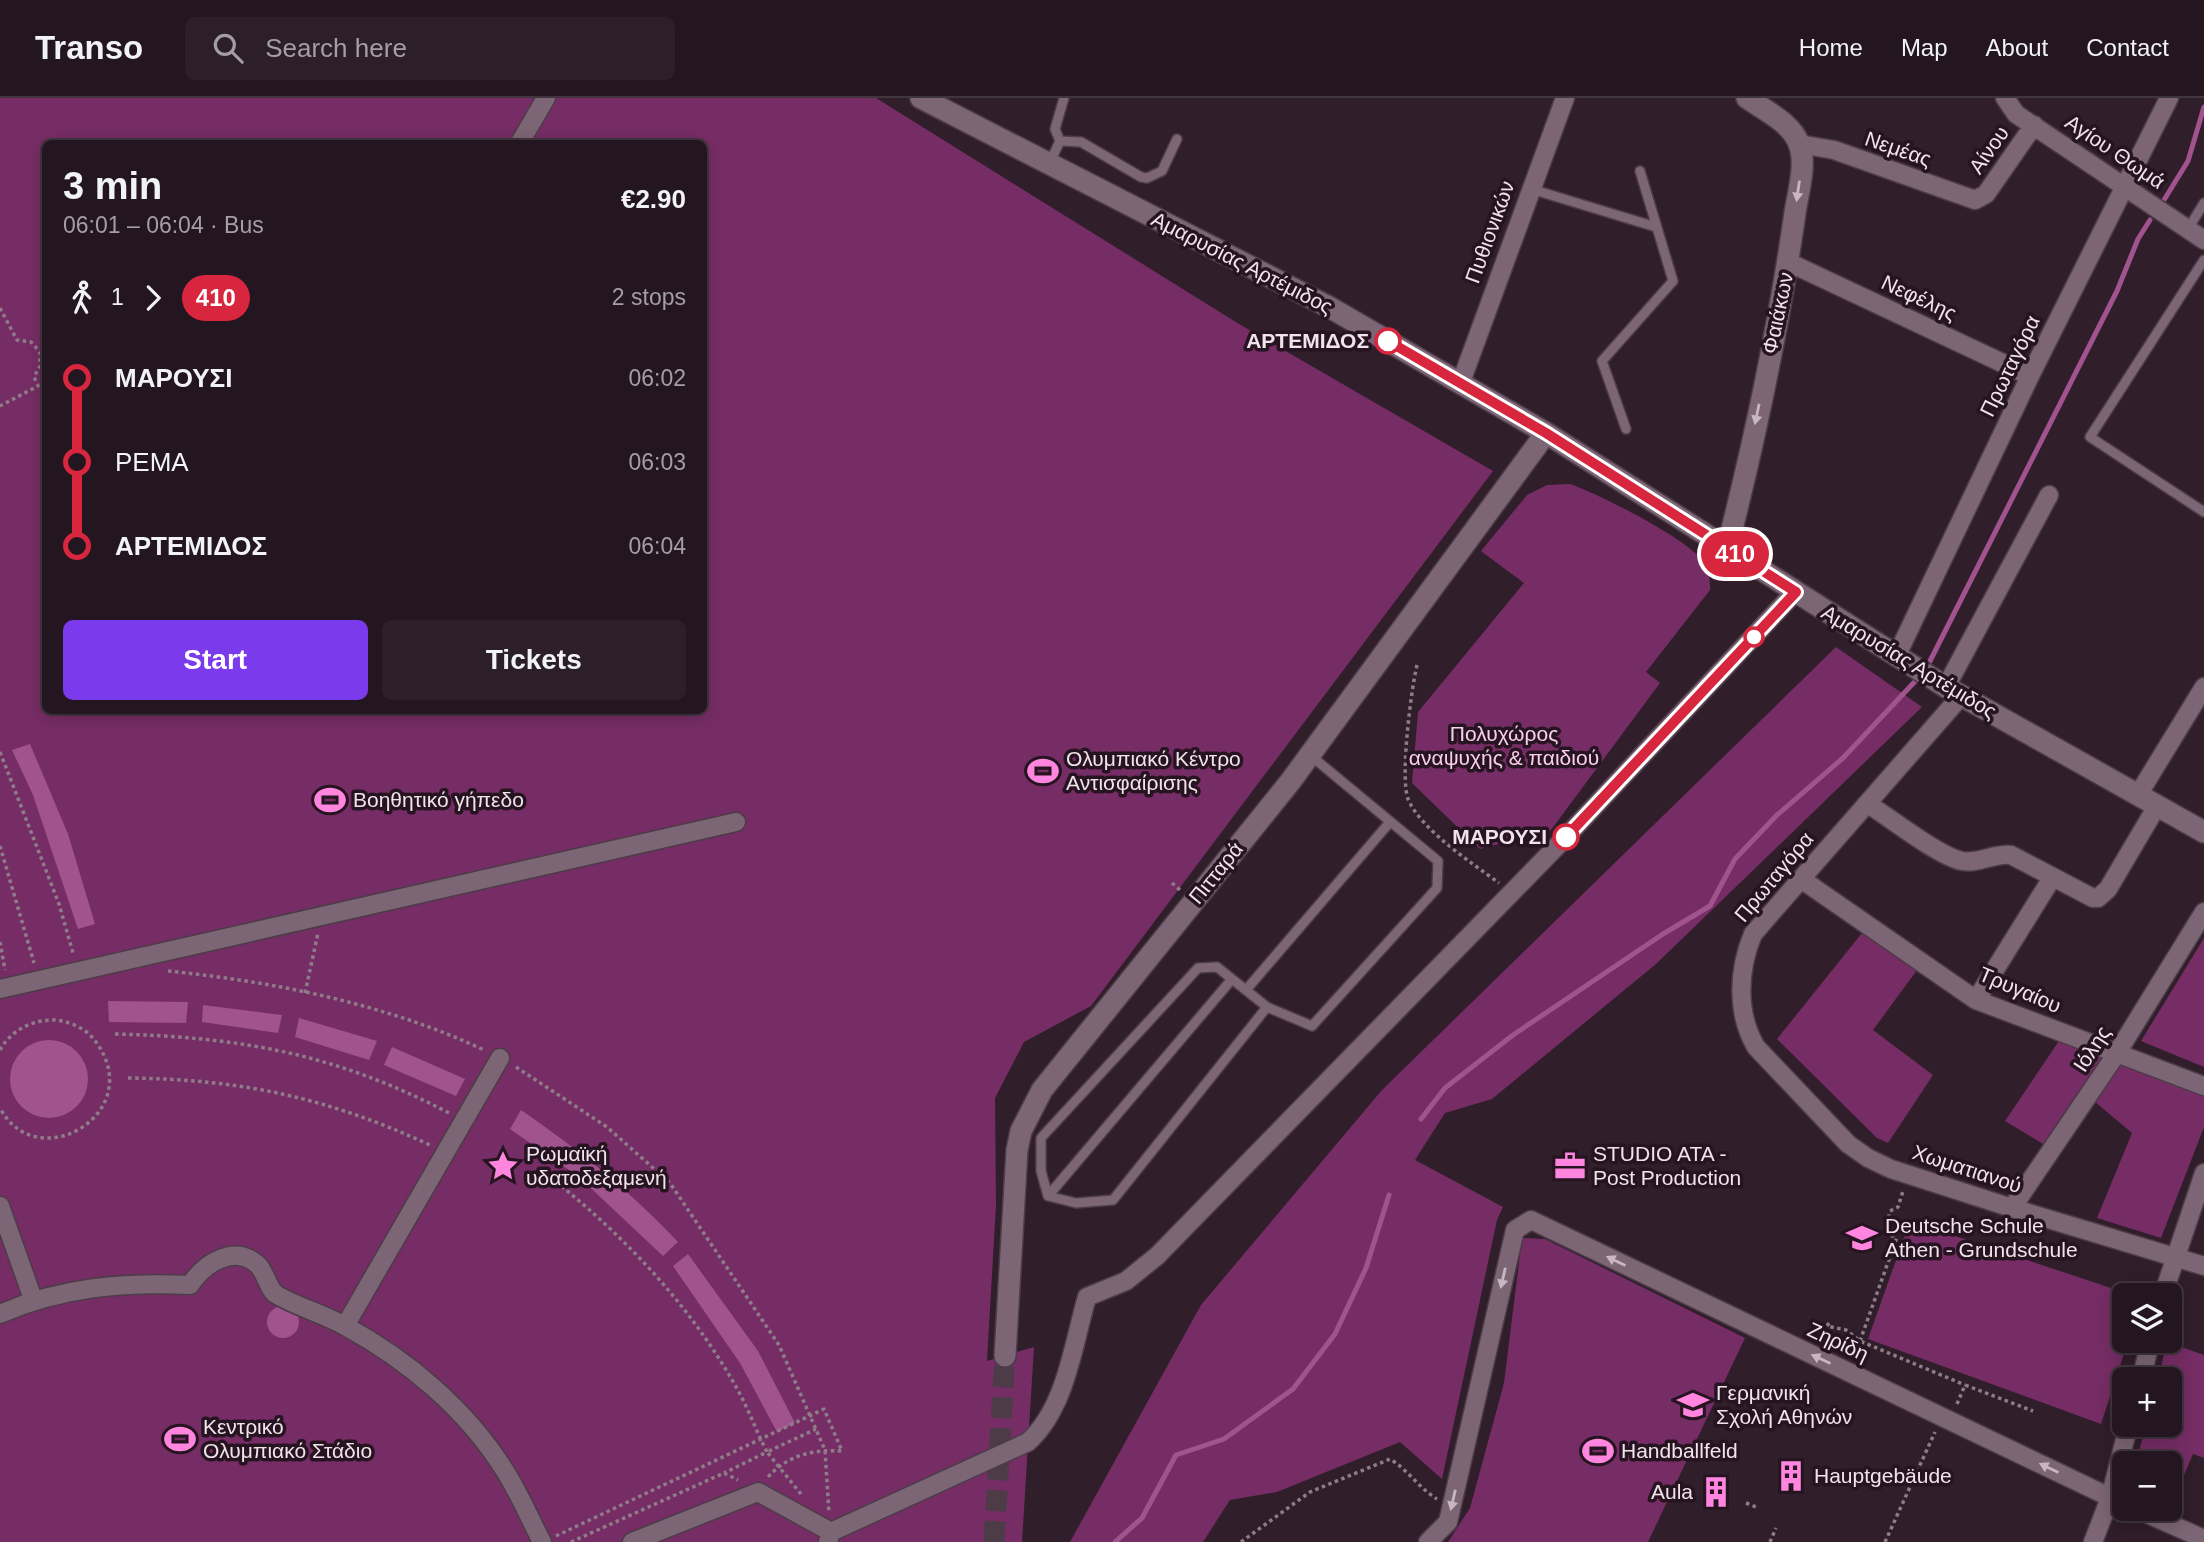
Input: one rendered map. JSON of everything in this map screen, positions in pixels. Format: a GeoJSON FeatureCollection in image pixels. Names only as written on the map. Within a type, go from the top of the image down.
{"type":"FeatureCollection","features":[{"type":"Feature","properties":{"kind":"street"},"geometry":{"type":"LineString","coordinates":[[521,140],[546,98]]}},
{"type":"Feature","properties":{"kind":"street","name":"Πυθιονικών"},"geometry":{"type":"LineString","coordinates":[[1461,382],[1565,98]]}},
{"type":"Feature","properties":{"kind":"street"},"geometry":{"type":"LineString","coordinates":[[1747,98],[1780,120],[1799,144]]}},
{"type":"Feature","properties":{"kind":"street","name":"Αγίου Θωμά"},"geometry":{"type":"LineString","coordinates":[[2005,98],[2011,110],[2204,240]]}},
{"type":"Feature","properties":{"kind":"street","name":"Πρωταγόρα"},"geometry":{"type":"LineString","coordinates":[[1903,661],[2030,376],[2169,98]]}},
{"type":"Feature","properties":{"kind":"street","name":"Αμαρυσίας Αρτέμιδος"},"geometry":{"type":"LineString","coordinates":[[926,99],[1048,165],[1291,286],[1461,382],[1546,433],[1903,661],[2204,832]]}},
{"type":"Feature","properties":{"kind":"street","name":"Αίνου"},"geometry":{"type":"LineString","coordinates":[[1981,199],[2034,125]]}},
{"type":"Feature","properties":{"kind":"street","name":"Νεμέας"},"geometry":{"type":"LineString","coordinates":[[1799,144],[1834,150],[1981,199]]}},
{"type":"Feature","properties":{"kind":"street","name":"Φαιάκων"},"geometry":{"type":"LineString","coordinates":[[1727,549],[1788,262],[1801,173],[1799,144]]}},
{"type":"Feature","properties":{"kind":"street","name":"Νεφέλης"},"geometry":{"type":"LineString","coordinates":[[1788,262],[2030,376]]}},
{"type":"Feature","properties":{"kind":"street","name":"Πιτταρά"},"geometry":{"type":"LineString","coordinates":[[1005,1356],[1017,1150],[1030,1111],[1057,1071],[1310,755],[1546,433]]}},
{"type":"Feature","properties":{"kind":"street","name":"Πρωταγόρα"},"geometry":{"type":"LineString","coordinates":[[1756,1047],[1742,1014],[1746,950],[1762,920],[1868,804],[1946,687],[2049,495]]}},
{"type":"Feature","properties":{"kind":"street"},"geometry":{"type":"LineString","coordinates":[[632,1542],[758,1492],[829,1537],[1028,1442],[1047,1422],[1055,1406],[1087,1297],[1126,1281],[1157,1256],[1512,892],[1796,592]]}},
{"type":"Feature","properties":{"kind":"street"},"geometry":{"type":"LineString","coordinates":[[1868,804],[1961,861],[1973,862],[2000,853],[2011,855],[2087,897],[2098,898],[2108,889],[2147,800],[2204,687]]}},
{"type":"Feature","properties":{"kind":"street"},"geometry":{"type":"LineString","coordinates":[[4,987],[736,822]]}},
{"type":"Feature","properties":{"kind":"street"},"geometry":{"type":"LineString","coordinates":[[1976,1000],[2052,878]]}},
{"type":"Feature","properties":{"kind":"street","name":"Τρυγαίου"},"geometry":{"type":"LineString","coordinates":[[1801,879],[1976,1000],[2204,1086]]}},
{"type":"Feature","properties":{"kind":"street","name":"Ιόλης"},"geometry":{"type":"LineString","coordinates":[[2012,1208],[2117,1053],[2204,912]]}},
{"type":"Feature","properties":{"kind":"street","name":"Χωματιανού"},"geometry":{"type":"LineString","coordinates":[[1756,1047],[1848,1144],[1868,1158],[2012,1208],[2173,1259],[2204,1266]]}},
{"type":"Feature","properties":{"kind":"street"},"geometry":{"type":"LineString","coordinates":[[345,1326],[500,1058]]}},
{"type":"Feature","properties":{"kind":"street"},"geometry":{"type":"LineString","coordinates":[[2166,1283],[2204,1173]]}},
{"type":"Feature","properties":{"kind":"street"},"geometry":{"type":"LineString","coordinates":[[0,1206],[33,1299]]}},
{"type":"Feature","properties":{"kind":"street","name":"Ζηρίδη"},"geometry":{"type":"LineString","coordinates":[[1451,1508],[1515,1230],[1531,1220],[2112,1499]]}},
{"type":"Feature","properties":{"kind":"street"},"geometry":{"type":"LineString","coordinates":[[0,1314],[33,1299],[100,1287],[190,1284],[198,1272],[223,1257],[237,1257],[257,1265],[273,1293],[345,1326],[419,1375],[457,1409],[506,1472],[542,1542]]}},
{"type":"Feature","properties":{"kind":"street"},"geometry":{"type":"LineString","coordinates":[[1428,1542],[1448,1522],[1451,1508]]}},
{"type":"Feature","properties":{"kind":"street"},"geometry":{"type":"LineString","coordinates":[[2093,1542],[2112,1510]]}},
{"type":"Feature","properties":{"kind":"street"},"geometry":{"type":"LineString","coordinates":[[2163,1521],[2204,1539]]}},
{"type":"Feature","properties":{"kind":"lane"},"geometry":{"type":"LineString","coordinates":[[1048,165],[1060,141],[1055,129],[1064,98]]}},
{"type":"Feature","properties":{"kind":"lane"},"geometry":{"type":"LineString","coordinates":[[1060,141],[1081,142],[1147,178],[1162,171],[1177,139]]}},
{"type":"Feature","properties":{"kind":"lane"},"geometry":{"type":"LineString","coordinates":[[1626,429],[1602,361],[1673,281],[1640,171]]}},
{"type":"Feature","properties":{"kind":"lane"},"geometry":{"type":"LineString","coordinates":[[1530,188],[1656,227]]}},
{"type":"Feature","properties":{"kind":"lane"},"geometry":{"type":"LineString","coordinates":[[2188,229],[2204,203]]}},
{"type":"Feature","properties":{"kind":"lane"},"geometry":{"type":"LineString","coordinates":[[2204,260],[2090,437],[2204,512]]}},
{"type":"Feature","properties":{"kind":"lane"},"geometry":{"type":"LineString","coordinates":[[1048,1196],[1041,1171],[1041,1138],[1198,968],[1217,967],[1267,1007],[1312,1026],[1437,888],[1438,861],[1310,755]]}},
{"type":"Feature","properties":{"kind":"lane"},"geometry":{"type":"LineString","coordinates":[[1246,990],[1390,822]]}},
{"type":"Feature","properties":{"kind":"lane"},"geometry":{"type":"LineString","coordinates":[[1048,1196],[1232,979]]}},
{"type":"Feature","properties":{"kind":"lane"},"geometry":{"type":"LineString","coordinates":[[1048,1196],[1076,1203],[1113,1200],[1267,1007]]}},
{"type":"Feature","properties":{"kind":"path"},"geometry":{"type":"LineString","coordinates":[[0,308],[17,340],[31,342],[40,352],[40,366],[34,377],[38,386],[0,407]]}},
{"type":"Feature","properties":{"kind":"path"},"geometry":{"type":"LineString","coordinates":[[1417,665],[1405,769],[1409,801],[1418,815],[1463,856],[1512,892]]}},
{"type":"Feature","properties":{"kind":"path"},"geometry":{"type":"LineString","coordinates":[[0,752],[59,904],[78,969]]}},
{"type":"Feature","properties":{"kind":"path"},"geometry":{"type":"LineString","coordinates":[[0,846],[38,979]]}},
{"type":"Feature","properties":{"kind":"path"},"geometry":{"type":"LineString","coordinates":[[1172,883],[1180,890]]}},
{"type":"Feature","properties":{"kind":"path"},"geometry":{"type":"LineString","coordinates":[[305,993],[322,916]]}},
{"type":"Feature","properties":{"kind":"path"},"geometry":{"type":"LineString","coordinates":[[0,942],[4,987]]}},
{"type":"Feature","properties":{"kind":"path"},"geometry":{"type":"LineString","coordinates":[[161,970],[215,976],[305,993],[443,1030],[500,1058],[607,1127],[670,1183],[779,1345],[825,1450],[829,1537]]}},
{"type":"Feature","properties":{"kind":"path"},"geometry":{"type":"LineString","coordinates":[[0,1050],[19,1029],[37,1021],[57,1020],[76,1025],[92,1036],[104,1052],[110,1071],[109,1090],[102,1108],[90,1123],[74,1133],[55,1138],[36,1136],[18,1128],[0,1108]]}},
{"type":"Feature","properties":{"kind":"path"},"geometry":{"type":"LineString","coordinates":[[114,1034],[210,1038],[278,1049],[374,1077],[465,1121]]}},
{"type":"Feature","properties":{"kind":"path"},"geometry":{"type":"LineString","coordinates":[[128,1078],[228,1082],[278,1091],[343,1109],[447,1153]]}},
{"type":"Feature","properties":{"kind":"path"},"geometry":{"type":"LineString","coordinates":[[545,1173],[583,1203],[666,1284],[739,1393],[767,1452]]}},
{"type":"Feature","properties":{"kind":"path"},"geometry":{"type":"LineString","coordinates":[[1898,1237],[1887,1223],[1890,1211],[1898,1207],[1903,1191]]}},
{"type":"Feature","properties":{"kind":"path"},"geometry":{"type":"LineString","coordinates":[[1884,1233],[1898,1237]]}},
{"type":"Feature","properties":{"kind":"path"},"geometry":{"type":"LineString","coordinates":[[1860,1341],[1898,1237]]}},
{"type":"Feature","properties":{"kind":"path"},"geometry":{"type":"LineString","coordinates":[[1821,1331],[1828,1325],[1846,1330],[1850,1336],[1860,1341],[2033,1411]]}},
{"type":"Feature","properties":{"kind":"path"},"geometry":{"type":"LineString","coordinates":[[1954,1409],[1965,1385]]}},
{"type":"Feature","properties":{"kind":"path"},"geometry":{"type":"LineString","coordinates":[[554,1542],[552,1538],[824,1409],[842,1451],[825,1450],[790,1460],[772,1473],[758,1492],[724,1473]]}},
{"type":"Feature","properties":{"kind":"path"},"geometry":{"type":"LineString","coordinates":[[1885,1542],[1938,1427]]}},
{"type":"Feature","properties":{"kind":"path"},"geometry":{"type":"LineString","coordinates":[[571,1542],[816,1429]]}},
{"type":"Feature","properties":{"kind":"path"},"geometry":{"type":"LineString","coordinates":[[1241,1542],[1310,1492],[1390,1459],[1405,1468],[1424,1491],[1451,1508]]}},
{"type":"Feature","properties":{"kind":"path"},"geometry":{"type":"LineString","coordinates":[[1746,1503],[1759,1508]]}},
{"type":"Feature","properties":{"kind":"path"},"geometry":{"type":"LineString","coordinates":[[1770,1542],[1776,1528]]}},
{"type":"Feature","properties":{"kind":"green space"},"geometry":{"type":"Polygon","coordinates":[[[0,98],[876,98],[1239,324],[1493,471],[1091,1006],[1024,1042],[995,1098],[996,1205],[987,1361],[1034,1347],[1022,1542],[0,1542],[0,98]]]}},
{"type":"Feature","properties":{"kind":"green space","name":"Πολυχώρος αναψυχής & παιδιού"},"geometry":{"type":"Polygon","coordinates":[[[1570,484],[1640,517],[1678,540],[1702,560],[1709,578],[1710,590],[1646,672],[1660,683],[1551,830],[1480,849],[1412,783],[1418,712],[1524,583],[1481,551],[1527,495],[1547,485],[1570,484]]]}},
{"type":"Feature","properties":{"kind":"green space"},"geometry":{"type":"Polygon","coordinates":[[[1836,647],[1922,707],[1656,964],[1492,1099],[1445,1113],[1415,1160],[1503,1207],[1497,1220],[1442,1479],[1400,1442],[1277,1492],[1230,1500],[1203,1542],[1070,1542],[1201,1305],[1382,1090],[1836,647]]]}},
{"type":"Feature","properties":{"kind":"green space"},"geometry":{"type":"Polygon","coordinates":[[[1866,928],[1920,966],[1873,1030],[1933,1075],[1888,1143],[1877,1138],[1777,1039],[1866,928]]]}},
{"type":"Feature","properties":{"kind":"green space"},"geometry":{"type":"Polygon","coordinates":[[[2204,938],[2204,1067],[2141,1041],[2204,938]]]}},
{"type":"Feature","properties":{"kind":"green space"},"geometry":{"type":"Polygon","coordinates":[[[2063,1035],[2106,1051],[2043,1144],[2005,1121],[2063,1035]]]}},
{"type":"Feature","properties":{"kind":"green space"},"geometry":{"type":"Polygon","coordinates":[[[2122,1056],[2204,1091],[2204,1127],[2161,1238],[2097,1218],[2132,1133],[2094,1101],[2122,1056]]]}},
{"type":"Feature","properties":{"kind":"green space"},"geometry":{"type":"Polygon","coordinates":[[[1910,1221],[2112,1288],[2112,1353],[2124,1353],[2120,1367],[2112,1367],[2112,1390],[2101,1424],[1868,1339],[1910,1221]]]}},
{"type":"Feature","properties":{"kind":"green space"},"geometry":{"type":"Polygon","coordinates":[[[1522,1238],[1545,1239],[1745,1338],[1648,1542],[1448,1542],[1470,1508],[1504,1383],[1522,1238]]]}},
{"type":"Feature","properties":{"kind":"green space"},"geometry":{"type":"Polygon","coordinates":[[[2182,1347],[2204,1355],[2204,1458],[2193,1454],[2182,1480],[2182,1451],[2139,1451],[2143,1437],[2182,1437],[2182,1367],[2161,1367],[2164,1353],[2182,1353],[2182,1347]]]}},
{"type":"Feature","properties":{"kind":"shaded area"},"geometry":{"type":"Polygon","coordinates":[[[30,744],[68,834],[95,924],[78,929],[33,795],[12,750],[30,744]]]}},
{"type":"Feature","properties":{"kind":"shaded area"},"geometry":{"type":"Polygon","coordinates":[[[108,1001],[188,1002],[186,1023],[109,1022],[108,1001]]]}},
{"type":"Feature","properties":{"kind":"shaded area"},"geometry":{"type":"Polygon","coordinates":[[[203,1005],[282,1015],[278,1033],[202,1022],[203,1005]]]}},
{"type":"Feature","properties":{"kind":"shaded area"},"geometry":{"type":"Polygon","coordinates":[[[299,1018],[377,1041],[369,1060],[295,1037],[299,1018]]]}},
{"type":"Feature","properties":{"kind":"shaded area"},"geometry":{"type":"Polygon","coordinates":[[[49,1040],[64,1043],[77,1051],[85,1064],[88,1079],[85,1094],[77,1107],[64,1115],[49,1118],[34,1115],[21,1107],[13,1094],[10,1079],[13,1064],[21,1051],[34,1043],[49,1040]]]}},
{"type":"Feature","properties":{"kind":"shaded area"},"geometry":{"type":"Polygon","coordinates":[[[392,1047],[465,1079],[456,1096],[384,1065],[392,1047]]]}},
{"type":"Feature","properties":{"kind":"shaded area"},"geometry":{"type":"Polygon","coordinates":[[[521,1110],[603,1172],[678,1242],[663,1256],[579,1177],[510,1129],[521,1110]]]}},
{"type":"Feature","properties":{"kind":"shaded area"},"geometry":{"type":"Polygon","coordinates":[[[688,1254],[758,1351],[795,1423],[777,1432],[740,1363],[673,1266],[688,1254]]]}},
{"type":"Feature","properties":{"kind":"shaded area"},"geometry":{"type":"Polygon","coordinates":[[[283,1306],[294,1311],[299,1322],[294,1333],[283,1338],[272,1333],[267,1322],[272,1311],[283,1306]]]}},
{"type":"Feature","properties":{"kind":"waterway"},"geometry":{"type":"LineString","coordinates":[[2164,200],[2188,161],[2204,107]]}},
{"type":"Feature","properties":{"kind":"waterway"},"geometry":{"type":"LineString","coordinates":[[1927,667],[2117,291],[2138,239],[2150,220]]}},
{"type":"Feature","properties":{"kind":"waterway"},"geometry":{"type":"LineString","coordinates":[[1421,1119],[1445,1088],[1513,1035],[1663,934],[1710,906],[1735,859],[1776,816],[1843,758],[1921,675]]}},
{"type":"Feature","properties":{"kind":"waterway"},"geometry":{"type":"LineString","coordinates":[[1115,1542],[1142,1518],[1176,1455],[1224,1439],[1293,1389],[1335,1334],[1366,1268],[1389,1195]]}},
{"type":"Feature","properties":{"kind":"tunnel"},"geometry":{"type":"LineString","coordinates":[[994,1542],[1005,1356]]}},
{"type":"Feature","properties":{"kind":"bus line","name":"410"},"geometry":{"type":"LineString","coordinates":[[1388,341],[1546,433],[1796,592],[1566,837]]}},
{"type":"Feature","properties":{"kind":"place","name":"ΑΡΤΕΜΙΔΟΣ"},"geometry":{"type":"Point","coordinates":[1388,341]}},
{"type":"Feature","properties":{"kind":"place","name":"Ολυμπιακό Κέντρο Αντισφαίρισης"},"geometry":{"type":"Point","coordinates":[1043,771]}},
{"type":"Feature","properties":{"kind":"place","name":"Βοηθητικό γήπεδο"},"geometry":{"type":"Point","coordinates":[330,800]}},
{"type":"Feature","properties":{"kind":"place","name":"ΜΑΡΟΥΣΙ"},"geometry":{"type":"Point","coordinates":[1566,837]}},
{"type":"Feature","properties":{"kind":"place","name":"Ρωμαϊκή υδατοδεξαμενή"},"geometry":{"type":"Point","coordinates":[503,1166]}},
{"type":"Feature","properties":{"kind":"place","name":"STUDIO ATA - Post Production"},"geometry":{"type":"Point","coordinates":[1570,1166]}},
{"type":"Feature","properties":{"kind":"place","name":"Deutsche Schule Athen - Grundschule"},"geometry":{"type":"Point","coordinates":[1862,1238]}},
{"type":"Feature","properties":{"kind":"place","name":"Γερμανική Σχολή Αθηνών"},"geometry":{"type":"Point","coordinates":[1693,1405]}},
{"type":"Feature","properties":{"kind":"place","name":"Κεντρικό Ολυμπιακό Στάδιο"},"geometry":{"type":"Point","coordinates":[180,1439]}},
{"type":"Feature","properties":{"kind":"place","name":"Handballfeld"},"geometry":{"type":"Point","coordinates":[1598,1451]}},
{"type":"Feature","properties":{"kind":"place","name":"Hauptgebäude"},"geometry":{"type":"Point","coordinates":[1791,1476]}},
{"type":"Feature","properties":{"kind":"place","name":"Aula"},"geometry":{"type":"Point","coordinates":[1716,1492]}}]}
